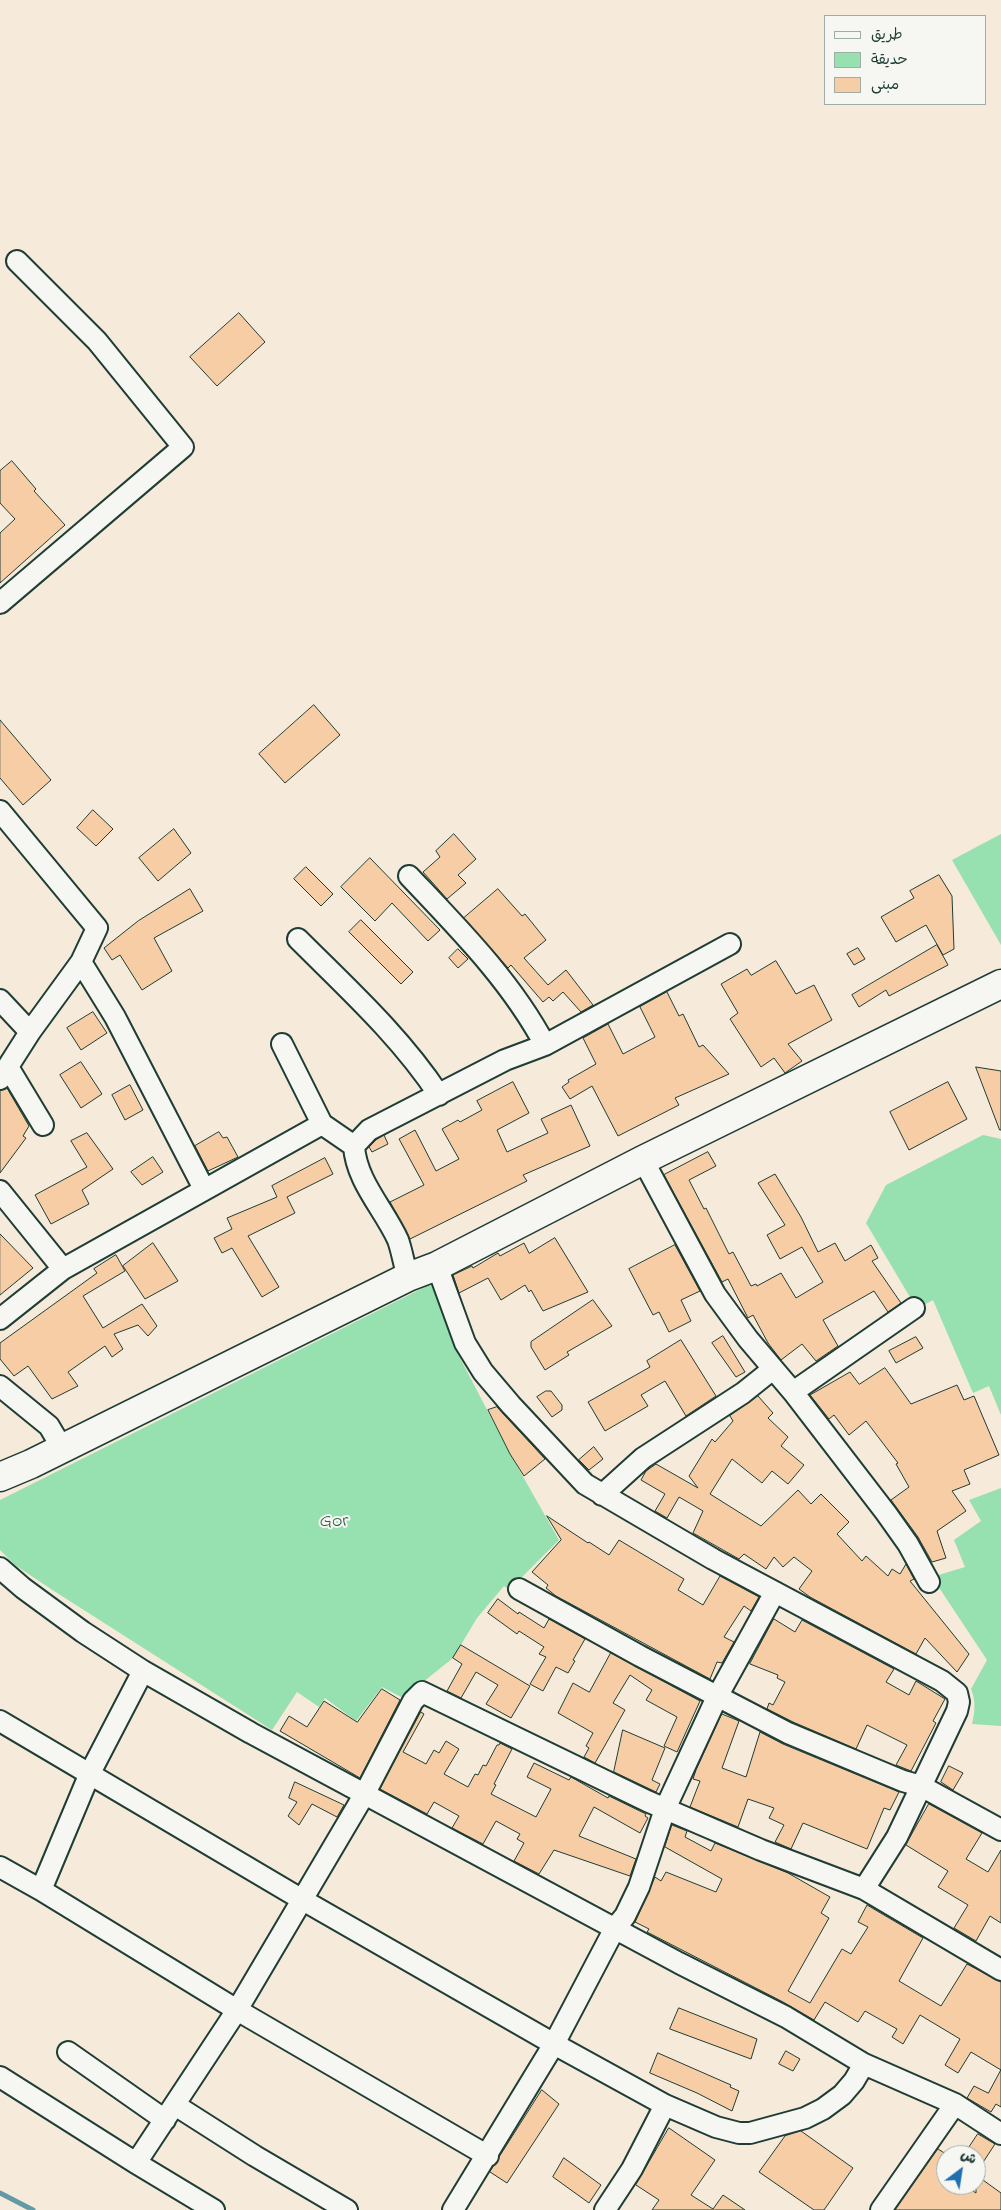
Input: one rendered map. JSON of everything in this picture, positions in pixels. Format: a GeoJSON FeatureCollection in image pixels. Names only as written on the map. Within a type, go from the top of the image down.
{"type":"FeatureCollection","features":[{"type":"Feature","properties":{"kind":"main road"},"geometry":{"type":"LineString","coordinates":[[0,1477],[408,1277],[437,1266],[643,1160],[1001,984]]}},
{"type":"Feature","properties":{"kind":"street"},"geometry":{"type":"LineString","coordinates":[[0,603],[183,447],[97,342],[17,261]]}},
{"type":"Feature","properties":{"kind":"street"},"geometry":{"type":"LineString","coordinates":[[0,811],[97,928],[81,962],[30,1032],[4,1073],[43,1125]]}},
{"type":"Feature","properties":{"kind":"street"},"geometry":{"type":"LineString","coordinates":[[410,876],[463,933],[508,988],[531,1019],[545,1045]]}},
{"type":"Feature","properties":{"kind":"street"},"geometry":{"type":"LineString","coordinates":[[298,939],[380,1021],[419,1065],[439,1095]]}},
{"type":"Feature","properties":{"kind":"street"},"geometry":{"type":"LineString","coordinates":[[408,1277],[398,1240],[355,1159],[354,1146],[369,1130],[505,1060],[545,1045],[730,944]]}},
{"type":"Feature","properties":{"kind":"street"},"geometry":{"type":"LineString","coordinates":[[81,962],[115,1017],[204,1189]]}},
{"type":"Feature","properties":{"kind":"street"},"geometry":{"type":"LineString","coordinates":[[0,1000],[30,1032]]}},
{"type":"Feature","properties":{"kind":"street"},"geometry":{"type":"LineString","coordinates":[[282,1044],[322,1124],[354,1146]]}},
{"type":"Feature","properties":{"kind":"street"},"geometry":{"type":"LineString","coordinates":[[0,1319],[63,1269],[322,1124]]}},
{"type":"Feature","properties":{"kind":"street"},"geometry":{"type":"LineString","coordinates":[[643,1160],[715,1294],[748,1339],[793,1392],[886,1513],[908,1544],[929,1582]]}},
{"type":"Feature","properties":{"kind":"street"},"geometry":{"type":"LineString","coordinates":[[0,1191],[63,1269]]}},
{"type":"Feature","properties":{"kind":"street"},"geometry":{"type":"LineString","coordinates":[[437,1266],[465,1343],[483,1372],[511,1405],[585,1484],[775,1592],[942,1681],[958,1694],[958,1712],[897,1837],[864,1889]]}},
{"type":"Feature","properties":{"kind":"street"},"geometry":{"type":"LineString","coordinates":[[793,1392],[914,1308]]}},
{"type":"Feature","properties":{"kind":"street"},"geometry":{"type":"LineString","coordinates":[[602,1495],[642,1458],[722,1407],[773,1369]]}},
{"type":"Feature","properties":{"kind":"street"},"geometry":{"type":"LineString","coordinates":[[0,1386],[49,1426],[62,1448]]}},
{"type":"Feature","properties":{"kind":"street"},"geometry":{"type":"LineString","coordinates":[[1,1571],[75,1626],[143,1671],[364,1795],[679,1963],[786,2017],[864,2064],[955,2104],[1001,2134]]}},
{"type":"Feature","properties":{"kind":"street"},"geometry":{"type":"LineString","coordinates":[[520,1589],[717,1697],[788,1733],[903,1781],[921,1786],[1001,1830]]}},
{"type":"Feature","properties":{"kind":"street"},"geometry":{"type":"LineString","coordinates":[[453,2210],[488,2156],[554,2044],[616,1928],[625,1916],[638,1887],[665,1809],[717,1697],[775,1592]]}},
{"type":"Feature","properties":{"kind":"street"},"geometry":{"type":"LineString","coordinates":[[41,1890],[90,1773],[143,1671]]}},
{"type":"Feature","properties":{"kind":"street"},"geometry":{"type":"LineString","coordinates":[[136,2163],[237,2010],[364,1795],[413,1701],[422,1692],[596,1778],[665,1809],[761,1850],[864,1889],[1001,1970]]}},
{"type":"Feature","properties":{"kind":"street"},"geometry":{"type":"LineString","coordinates":[[0,1721],[301,1899],[554,2044],[665,2105],[728,2131],[750,2133],[805,2118],[823,2109],[842,2095],[854,2081],[864,2064]]}},
{"type":"Feature","properties":{"kind":"street"},"geometry":{"type":"LineString","coordinates":[[0,1867],[237,2010],[488,2156]]}},
{"type":"Feature","properties":{"kind":"street"},"geometry":{"type":"LineString","coordinates":[[68,2052],[170,2113],[255,2156],[346,2210]]}},
{"type":"Feature","properties":{"kind":"street"},"geometry":{"type":"LineString","coordinates":[[0,2077],[214,2210]]}},
{"type":"Feature","properties":{"kind":"street"},"geometry":{"type":"LineString","coordinates":[[881,2210],[955,2104]]}},
{"type":"Feature","properties":{"kind":"street"},"geometry":{"type":"LineString","coordinates":[[605,2210],[632,2169],[665,2105]]}},
{"type":"Feature","properties":{"kind":"green space"},"geometry":{"type":"Polygon","coordinates":[[[1001,834],[1001,945],[952,860],[1001,834]]]}},
{"type":"Feature","properties":{"kind":"green space"},"geometry":{"type":"Polygon","coordinates":[[[983,1135],[1001,1139],[1001,1415],[989,1386],[973,1393],[933,1300],[917,1309],[866,1223],[886,1185],[983,1135]]]}},
{"type":"Feature","properties":{"kind":"green space","name":"Gor"},"geometry":{"type":"Polygon","coordinates":[[[439,1284],[452,1340],[459,1356],[509,1452],[559,1540],[509,1590],[504,1586],[477,1618],[453,1658],[403,1698],[382,1687],[356,1721],[325,1698],[319,1707],[297,1692],[272,1730],[54,1591],[15,1565],[0,1550],[0,1500],[427,1286],[439,1284]]]}},
{"type":"Feature","properties":{"kind":"green space"},"geometry":{"type":"Polygon","coordinates":[[[1001,1488],[1001,1726],[972,1724],[974,1698],[971,1689],[987,1660],[932,1577],[965,1567],[954,1540],[981,1521],[969,1500],[1001,1488]]]}},
{"type":"Feature","properties":{"kind":"building"},"geometry":{"type":"Polygon","coordinates":[[[239,313],[265,342],[217,386],[190,357],[239,313]]]}},
{"type":"Feature","properties":{"kind":"building"},"geometry":{"type":"Polygon","coordinates":[[[12,461],[36,489],[34,491],[65,525],[0,583],[0,533],[15,519],[0,503],[0,471],[12,461]]]}},
{"type":"Feature","properties":{"kind":"building"},"geometry":{"type":"Polygon","coordinates":[[[314,705],[340,735],[285,783],[259,754],[314,705]]]}},
{"type":"Feature","properties":{"kind":"building"},"geometry":{"type":"Polygon","coordinates":[[[0,720],[51,780],[23,805],[0,778],[0,720]]]}},
{"type":"Feature","properties":{"kind":"building"},"geometry":{"type":"Polygon","coordinates":[[[93,810],[113,829],[96,846],[77,828],[93,810]]]}},
{"type":"Feature","properties":{"kind":"building"},"geometry":{"type":"Polygon","coordinates":[[[174,829],[191,853],[158,881],[139,858],[174,829]]]}},
{"type":"Feature","properties":{"kind":"building"},"geometry":{"type":"Polygon","coordinates":[[[454,834],[476,859],[458,875],[466,883],[447,899],[423,872],[440,857],[436,851],[454,834]]]}},
{"type":"Feature","properties":{"kind":"building"},"geometry":{"type":"Polygon","coordinates":[[[370,858],[440,930],[428,941],[392,903],[375,921],[341,887],[370,858]]]}},
{"type":"Feature","properties":{"kind":"building"},"geometry":{"type":"Polygon","coordinates":[[[306,867],[333,894],[321,906],[294,879],[306,867]]]}},
{"type":"Feature","properties":{"kind":"building"},"geometry":{"type":"Polygon","coordinates":[[[939,875],[952,896],[954,949],[943,955],[926,925],[896,942],[881,917],[914,898],[910,891],[939,875]]]}},
{"type":"Feature","properties":{"kind":"building"},"geometry":{"type":"Polygon","coordinates":[[[190,889],[203,911],[154,938],[172,971],[142,990],[120,955],[112,960],[104,948],[138,921],[190,889]]]}},
{"type":"Feature","properties":{"kind":"building"},"geometry":{"type":"Polygon","coordinates":[[[498,889],[522,916],[525,914],[546,940],[524,958],[548,985],[566,970],[593,1005],[581,1012],[563,992],[553,1001],[549,997],[543,1002],[511,965],[508,968],[464,918],[498,889]]]}},
{"type":"Feature","properties":{"kind":"building"},"geometry":{"type":"Polygon","coordinates":[[[361,920],[413,972],[401,984],[349,932],[361,920]]]}},
{"type":"Feature","properties":{"kind":"building"},"geometry":{"type":"Polygon","coordinates":[[[937,945],[948,965],[889,996],[886,990],[859,1007],[852,995],[937,945]]]}},
{"type":"Feature","properties":{"kind":"building"},"geometry":{"type":"Polygon","coordinates":[[[858,948],[865,959],[854,965],[847,954],[858,948]]]}},
{"type":"Feature","properties":{"kind":"building"},"geometry":{"type":"Polygon","coordinates":[[[458,949],[468,959],[458,968],[449,958],[458,949]]]}},
{"type":"Feature","properties":{"kind":"building"},"geometry":{"type":"Polygon","coordinates":[[[776,961],[796,994],[814,985],[832,1020],[788,1044],[802,1061],[785,1073],[774,1058],[761,1067],[730,1019],[738,1013],[721,984],[747,969],[751,975],[776,961]]]}},
{"type":"Feature","properties":{"kind":"building"},"geometry":{"type":"Polygon","coordinates":[[[667,992],[679,1016],[683,1014],[699,1047],[703,1045],[729,1074],[675,1098],[679,1105],[618,1136],[592,1086],[570,1099],[562,1087],[569,1082],[568,1080],[596,1064],[583,1038],[608,1024],[623,1054],[655,1037],[640,1007],[667,992]]]}},
{"type":"Feature","properties":{"kind":"building"},"geometry":{"type":"Polygon","coordinates":[[[93,1012],[107,1033],[81,1050],[67,1028],[93,1012]]]}},
{"type":"Feature","properties":{"kind":"building"},"geometry":{"type":"Polygon","coordinates":[[[81,1062],[102,1094],[81,1108],[60,1075],[81,1062]]]}},
{"type":"Feature","properties":{"kind":"building"},"geometry":{"type":"Polygon","coordinates":[[[976,1067],[1001,1071],[1001,1130],[1000,1130],[976,1067]]]}},
{"type":"Feature","properties":{"kind":"building"},"geometry":{"type":"Polygon","coordinates":[[[513,1082],[529,1113],[497,1130],[507,1152],[548,1133],[541,1119],[571,1105],[590,1146],[523,1175],[527,1181],[410,1239],[390,1202],[424,1185],[399,1139],[415,1130],[436,1171],[459,1159],[442,1129],[482,1110],[477,1101],[513,1082]]]}},
{"type":"Feature","properties":{"kind":"building"},"geometry":{"type":"Polygon","coordinates":[[[948,1082],[967,1119],[909,1150],[890,1112],[948,1082]]]}},
{"type":"Feature","properties":{"kind":"building"},"geometry":{"type":"Polygon","coordinates":[[[130,1085],[143,1110],[125,1120],[112,1095],[130,1085]]]}},
{"type":"Feature","properties":{"kind":"building"},"geometry":{"type":"Polygon","coordinates":[[[7,1088],[29,1126],[23,1136],[26,1138],[0,1173],[0,1091],[7,1088]]]}},
{"type":"Feature","properties":{"kind":"building"},"geometry":{"type":"Polygon","coordinates":[[[219,1132],[223,1138],[227,1137],[238,1157],[208,1171],[195,1146],[219,1132]]]}},
{"type":"Feature","properties":{"kind":"building"},"geometry":{"type":"Polygon","coordinates":[[[87,1133],[113,1169],[82,1190],[89,1204],[51,1224],[35,1195],[87,1167],[71,1141],[87,1133]]]}},
{"type":"Feature","properties":{"kind":"building"},"geometry":{"type":"Polygon","coordinates":[[[384,1135],[388,1144],[372,1152],[369,1147],[384,1135]]]}},
{"type":"Feature","properties":{"kind":"building"},"geometry":{"type":"Polygon","coordinates":[[[708,1152],[716,1166],[689,1180],[704,1209],[706,1208],[729,1254],[733,1252],[751,1286],[756,1284],[757,1286],[781,1273],[796,1298],[823,1282],[802,1247],[780,1259],[767,1235],[785,1225],[758,1183],[775,1174],[801,1217],[818,1252],[835,1243],[845,1261],[871,1245],[878,1258],[872,1261],[901,1303],[888,1312],[874,1291],[823,1320],[838,1346],[816,1361],[802,1344],[781,1360],[768,1343],[753,1315],[748,1318],[728,1279],[722,1282],[664,1175],[708,1152]]]}},
{"type":"Feature","properties":{"kind":"building"},"geometry":{"type":"Polygon","coordinates":[[[153,1157],[163,1172],[142,1185],[131,1172],[153,1157]]]}},
{"type":"Feature","properties":{"kind":"building"},"geometry":{"type":"Polygon","coordinates":[[[325,1158],[333,1174],[287,1197],[295,1213],[248,1236],[279,1287],[262,1297],[232,1248],[222,1253],[214,1238],[232,1229],[227,1218],[277,1197],[272,1186],[325,1158]]]}},
{"type":"Feature","properties":{"kind":"building"},"geometry":{"type":"Polygon","coordinates":[[[0,1234],[33,1268],[0,1295],[0,1234]]]}},
{"type":"Feature","properties":{"kind":"building"},"geometry":{"type":"Polygon","coordinates":[[[555,1238],[588,1292],[543,1311],[531,1290],[529,1292],[525,1285],[501,1300],[488,1278],[459,1293],[453,1275],[472,1266],[473,1268],[498,1253],[500,1256],[524,1243],[529,1253],[555,1238]]]}},
{"type":"Feature","properties":{"kind":"building"},"geometry":{"type":"Polygon","coordinates":[[[153,1243],[178,1281],[145,1299],[123,1266],[153,1243]]]}},
{"type":"Feature","properties":{"kind":"building"},"geometry":{"type":"Polygon","coordinates":[[[675,1245],[700,1291],[681,1300],[691,1321],[669,1332],[659,1312],[653,1315],[629,1269],[675,1245]]]}},
{"type":"Feature","properties":{"kind":"building"},"geometry":{"type":"Polygon","coordinates":[[[116,1255],[125,1271],[83,1296],[103,1328],[142,1304],[157,1326],[148,1336],[138,1325],[114,1334],[123,1349],[112,1357],[105,1346],[68,1372],[78,1386],[52,1399],[28,1366],[14,1376],[0,1359],[0,1343],[97,1273],[94,1269],[116,1255]]]}},
{"type":"Feature","properties":{"kind":"building"},"geometry":{"type":"Polygon","coordinates":[[[593,1300],[612,1326],[567,1352],[569,1355],[545,1370],[531,1347],[531,1342],[593,1300]]]}},
{"type":"Feature","properties":{"kind":"building"},"geometry":{"type":"Polygon","coordinates":[[[723,1336],[745,1372],[736,1377],[712,1343],[723,1336]]]}},
{"type":"Feature","properties":{"kind":"building"},"geometry":{"type":"Polygon","coordinates":[[[916,1337],[923,1348],[896,1363],[889,1351],[916,1337]]]}},
{"type":"Feature","properties":{"kind":"building"},"geometry":{"type":"Polygon","coordinates":[[[681,1340],[716,1396],[686,1416],[665,1381],[641,1395],[648,1406],[605,1431],[588,1402],[650,1367],[647,1361],[681,1340]]]}},
{"type":"Feature","properties":{"kind":"building"},"geometry":{"type":"Polygon","coordinates":[[[885,1368],[911,1404],[957,1385],[964,1400],[974,1396],[999,1455],[964,1470],[970,1484],[952,1491],[966,1511],[937,1531],[946,1558],[932,1562],[918,1537],[891,1500],[909,1487],[896,1464],[898,1463],[866,1421],[849,1435],[834,1415],[829,1419],[810,1395],[850,1372],[859,1384],[885,1368]]]}},
{"type":"Feature","properties":{"kind":"building"},"geometry":{"type":"Polygon","coordinates":[[[546,1391],[551,1391],[562,1405],[562,1410],[552,1417],[537,1397],[546,1391]]]}},
{"type":"Feature","properties":{"kind":"building"},"geometry":{"type":"Polygon","coordinates":[[[758,1396],[773,1413],[768,1418],[788,1437],[781,1446],[804,1465],[788,1484],[772,1471],[762,1483],[732,1459],[710,1494],[761,1526],[798,1490],[811,1504],[821,1494],[849,1522],[837,1534],[862,1561],[866,1556],[888,1576],[892,1569],[900,1574],[906,1564],[914,1579],[910,1581],[969,1654],[957,1672],[925,1638],[916,1654],[810,1597],[799,1589],[812,1571],[794,1557],[783,1567],[774,1557],[766,1569],[744,1554],[739,1559],[693,1533],[703,1511],[679,1497],[667,1518],[655,1511],[665,1494],[641,1480],[646,1471],[656,1464],[698,1488],[689,1476],[712,1439],[715,1442],[733,1421],[730,1416],[758,1396]]]}},
{"type":"Feature","properties":{"kind":"building"},"geometry":{"type":"Polygon","coordinates":[[[497,1407],[545,1459],[524,1476],[510,1454],[488,1410],[497,1407]]]}},
{"type":"Feature","properties":{"kind":"building"},"geometry":{"type":"Polygon","coordinates":[[[594,1447],[603,1459],[589,1470],[579,1460],[594,1447]]]}},
{"type":"Feature","properties":{"kind":"building"},"geometry":{"type":"Polygon","coordinates":[[[547,1516],[609,1555],[619,1540],[684,1579],[678,1590],[703,1605],[720,1576],[759,1597],[751,1611],[744,1606],[724,1637],[734,1642],[722,1663],[717,1662],[710,1679],[556,1596],[546,1588],[548,1585],[532,1572],[561,1540],[547,1516]]]}},
{"type":"Feature","properties":{"kind":"building"},"geometry":{"type":"Polygon","coordinates":[[[498,1599],[518,1614],[519,1612],[544,1628],[549,1619],[585,1639],[568,1673],[556,1667],[543,1691],[530,1684],[546,1657],[539,1654],[544,1647],[519,1631],[517,1634],[488,1613],[498,1599]]]}},
{"type":"Feature","properties":{"kind":"building"},"geometry":{"type":"Polygon","coordinates":[[[774,1619],[795,1632],[802,1620],[894,1669],[886,1682],[909,1695],[916,1681],[945,1699],[933,1721],[936,1723],[911,1771],[896,1765],[907,1745],[867,1725],[856,1749],[767,1709],[769,1703],[773,1705],[785,1682],[777,1678],[778,1675],[750,1664],[774,1619]]]}},
{"type":"Feature","properties":{"kind":"building"},"geometry":{"type":"Polygon","coordinates":[[[461,1645],[530,1686],[511,1718],[486,1704],[498,1685],[476,1672],[461,1698],[447,1691],[462,1664],[453,1658],[461,1645]]]}},
{"type":"Feature","properties":{"kind":"building"},"geometry":{"type":"Polygon","coordinates":[[[611,1653],[700,1701],[677,1752],[664,1746],[677,1717],[646,1700],[652,1690],[630,1675],[613,1703],[625,1710],[595,1763],[584,1757],[589,1748],[586,1746],[593,1733],[558,1713],[573,1683],[589,1692],[611,1653]]]}},
{"type":"Feature","properties":{"kind":"building"},"geometry":{"type":"Polygon","coordinates":[[[382,1689],[400,1700],[360,1778],[280,1731],[289,1716],[307,1727],[324,1701],[357,1722],[382,1689]]]}},
{"type":"Feature","properties":{"kind":"building"},"geometry":{"type":"Polygon","coordinates":[[[421,1712],[424,1714],[403,1752],[426,1764],[434,1750],[439,1753],[446,1741],[459,1749],[444,1774],[468,1787],[475,1774],[478,1775],[483,1765],[486,1766],[497,1745],[500,1743],[512,1749],[494,1784],[496,1785],[491,1794],[536,1817],[551,1789],[527,1777],[534,1763],[569,1780],[571,1777],[608,1798],[609,1796],[646,1814],[645,1816],[648,1818],[640,1833],[594,1807],[579,1836],[636,1859],[630,1876],[554,1850],[539,1874],[514,1861],[524,1843],[517,1839],[520,1834],[496,1821],[483,1844],[452,1828],[459,1816],[434,1802],[427,1814],[380,1789],[421,1712]]]}},
{"type":"Feature","properties":{"kind":"building"},"geometry":{"type":"Polygon","coordinates":[[[722,1714],[739,1721],[722,1768],[746,1777],[760,1732],[783,1744],[899,1792],[890,1810],[884,1808],[867,1849],[803,1823],[791,1849],[775,1842],[784,1825],[769,1818],[774,1808],[748,1799],[738,1827],[690,1807],[700,1781],[693,1779],[696,1770],[722,1714]]]}},
{"type":"Feature","properties":{"kind":"building"},"geometry":{"type":"Polygon","coordinates":[[[623,1730],[665,1748],[652,1780],[660,1784],[656,1792],[614,1772],[623,1730]]]}},
{"type":"Feature","properties":{"kind":"building"},"geometry":{"type":"Polygon","coordinates":[[[949,1766],[963,1773],[953,1790],[941,1782],[949,1766]]]}},
{"type":"Feature","properties":{"kind":"building"},"geometry":{"type":"Polygon","coordinates":[[[295,1782],[344,1805],[337,1817],[312,1804],[299,1825],[288,1816],[297,1802],[289,1798],[295,1782]]]}},
{"type":"Feature","properties":{"kind":"building"},"geometry":{"type":"Polygon","coordinates":[[[929,1804],[982,1833],[966,1859],[988,1872],[1001,1850],[1001,1923],[990,1916],[976,1941],[954,1928],[968,1905],[938,1887],[948,1871],[906,1845],[929,1804]]]}},
{"type":"Feature","properties":{"kind":"building"},"geometry":{"type":"Polygon","coordinates":[[[672,1825],[687,1831],[685,1837],[711,1851],[715,1843],[788,1873],[830,1897],[821,1913],[829,1918],[788,1991],[810,2003],[842,1949],[851,1954],[868,1927],[858,1922],[867,1905],[923,1938],[899,1981],[941,2006],[967,1964],[1001,1982],[1001,2070],[971,2052],[958,2073],[945,2065],[960,2039],[920,2015],[903,2044],[892,2037],[897,2029],[865,2011],[858,2022],[825,2002],[814,2020],[647,1932],[649,1929],[635,1922],[655,1877],[661,1881],[666,1872],[716,1892],[722,1879],[665,1847],[672,1825]]]}},
{"type":"Feature","properties":{"kind":"building"},"geometry":{"type":"Polygon","coordinates":[[[679,2008],[757,2039],[751,2059],[670,2029],[679,2008]]]}},
{"type":"Feature","properties":{"kind":"building"},"geometry":{"type":"Polygon","coordinates":[[[786,2051],[800,2059],[793,2071],[779,2064],[786,2051]]]}},
{"type":"Feature","properties":{"kind":"building"},"geometry":{"type":"Polygon","coordinates":[[[658,2053],[731,2085],[730,2087],[739,2091],[732,2111],[697,2093],[650,2073],[658,2053]]]}},
{"type":"Feature","properties":{"kind":"building"},"geometry":{"type":"Polygon","coordinates":[[[1001,2070],[1001,2107],[996,2104],[991,2112],[967,2098],[974,2086],[988,2093],[1001,2070]]]}},
{"type":"Feature","properties":{"kind":"building"},"geometry":{"type":"Polygon","coordinates":[[[542,2090],[559,2104],[507,2183],[490,2172],[542,2090]]]}},
{"type":"Feature","properties":{"kind":"building"},"geometry":{"type":"Polygon","coordinates":[[[669,2128],[715,2160],[691,2195],[713,2209],[723,2195],[745,2210],[652,2210],[659,2200],[636,2185],[669,2128]]]}},
{"type":"Feature","properties":{"kind":"building"},"geometry":{"type":"Polygon","coordinates":[[[801,2131],[853,2168],[824,2210],[814,2210],[759,2172],[785,2136],[801,2131]]]}},
{"type":"Feature","properties":{"kind":"building"},"geometry":{"type":"Polygon","coordinates":[[[978,2134],[995,2144],[986,2158],[986,2145],[971,2145],[978,2134]]]}},
{"type":"Feature","properties":{"kind":"building"},"geometry":{"type":"Polygon","coordinates":[[[936,2152],[936,2195],[986,2195],[986,2182],[1001,2193],[1001,2210],[895,2210],[936,2152]]]}},
{"type":"Feature","properties":{"kind":"building"},"geometry":{"type":"Polygon","coordinates":[[[564,2158],[601,2185],[589,2203],[553,2177],[564,2158]]]}},
{"type":"Feature","properties":{"kind":"waterway"},"geometry":{"type":"LineString","coordinates":[[0,2193],[33,2210]]}}]}
